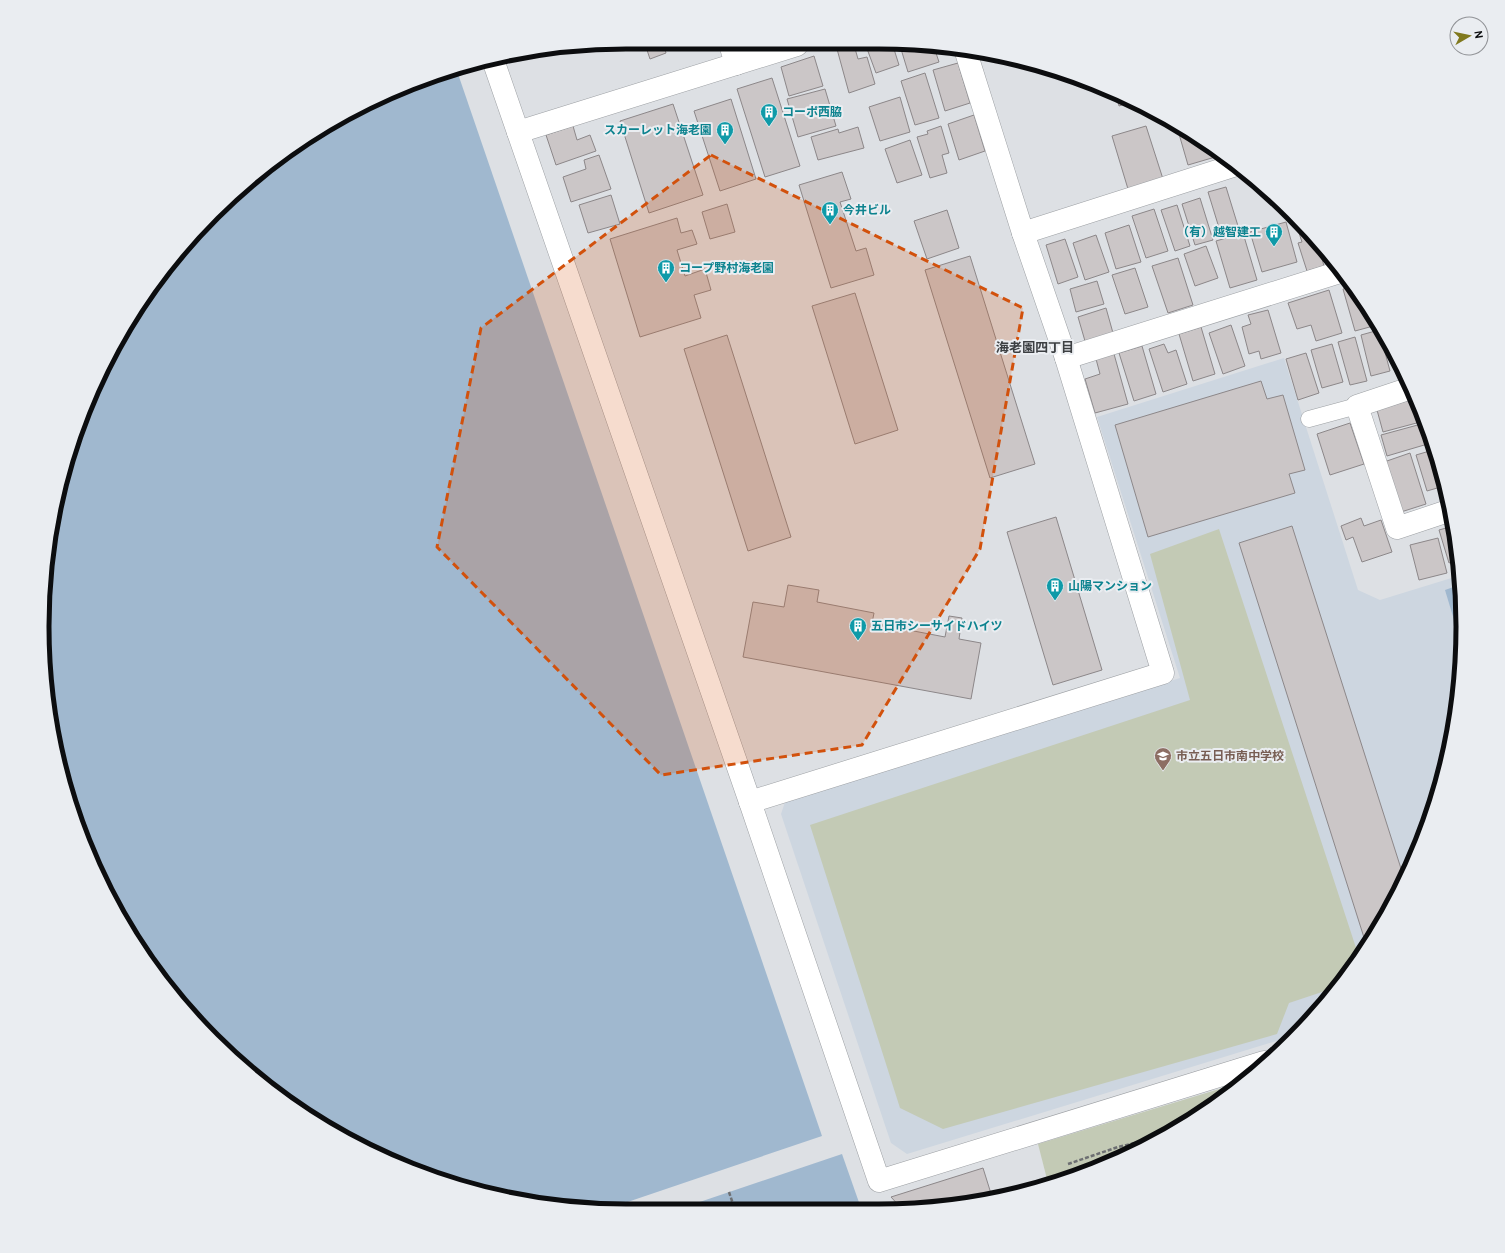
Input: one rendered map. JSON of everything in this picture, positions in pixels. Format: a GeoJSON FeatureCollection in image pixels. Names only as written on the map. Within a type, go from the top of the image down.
{"type":"FeatureCollection","features":[{"type":"Feature","properties":{"kind":"street"},"geometry":{"type":"LineString","coordinates":[[518,132],[733,54],[769,49]]}},
{"type":"Feature","properties":{"kind":"street"},"geometry":{"type":"LineString","coordinates":[[750,802],[1163,673],[1066,358],[1023,233],[967,56]]}},
{"type":"Feature","properties":{"kind":"street"},"geometry":{"type":"LineString","coordinates":[[495,65],[750,802],[879,1182],[1254,1065]]}},
{"type":"Feature","properties":{"kind":"street"},"geometry":{"type":"LineString","coordinates":[[1023,233],[1229,167]]}},
{"type":"Feature","properties":{"kind":"street"},"geometry":{"type":"LineString","coordinates":[[1066,358],[1336,273]]}},
{"type":"Feature","properties":{"kind":"street"},"geometry":{"type":"LineString","coordinates":[[1405,390],[1357,406],[1397,528],[1445,512]]}},
{"type":"Feature","properties":{"kind":"lane"},"geometry":{"type":"LineString","coordinates":[[1309,420],[1357,406]]}},
{"type":"Feature","properties":{"kind":"path"},"geometry":{"type":"LineString","coordinates":[[1068,1164],[1118,1147],[1137,1143]]}},
{"type":"Feature","properties":{"kind":"path"},"geometry":{"type":"LineString","coordinates":[[729,1192],[733,1204]]}},
{"type":"Feature","properties":{"kind":"highlighted area"},"geometry":{"type":"Polygon","coordinates":[[[711,155],[1023,308],[980,549],[862,745],[661,775],[437,547],[481,328],[711,155]]]}},
{"type":"Feature","properties":{"kind":"shaded area","name":"市立五日市南中学校"},"geometry":{"type":"Polygon","coordinates":[[[1284,358],[1358,590],[1380,600],[1454,577],[1456,626],[1455,664],[1445,739],[1436,776],[1412,847],[1379,915],[1337,978],[1313,1007],[1283,1039],[907,1154],[891,1143],[781,814],[785,802],[1180,678],[1097,417],[1284,358]]]}},
{"type":"Feature","properties":{"kind":"green space","name":"市立五日市南中学校"},"geometry":{"type":"Polygon","coordinates":[[[1219,529],[1357,950],[1327,990],[1289,1003],[1277,1034],[943,1129],[900,1108],[810,825],[1190,700],[1150,554],[1219,529]]]}},
{"type":"Feature","properties":{"kind":"green space"},"geometry":{"type":"Polygon","coordinates":[[[1228,1086],[1167,1127],[1134,1144],[1099,1160],[1047,1178],[1038,1144],[1228,1086]]]}},
{"type":"Feature","properties":{"kind":"water"},"geometry":{"type":"Polygon","coordinates":[[[458,75],[822,1136],[622,1204],[589,1203],[514,1193],[441,1173],[406,1160],[338,1127],[306,1107],[275,1085],[218,1035],[168,978],[146,947],[126,915],[93,847],[69,776],[60,739],[50,664],[49,626],[50,589],[60,514],[80,441],[93,406],[126,338],[146,306],[168,275],[218,218],[275,168],[306,146],[338,126],[406,93],[458,75]]]}},
{"type":"Feature","properties":{"kind":"water"},"geometry":{"type":"Polygon","coordinates":[[[1455,587],[1456,626],[1445,590],[1455,587]]]}},
{"type":"Feature","properties":{"kind":"water"},"geometry":{"type":"Polygon","coordinates":[[[842,1154],[860,1204],[694,1204],[842,1154]]]}},
{"type":"Feature","properties":{"kind":"building"},"geometry":{"type":"Polygon","coordinates":[[[647,49],[665,49],[666,53],[650,59],[647,49]]]}},
{"type":"Feature","properties":{"kind":"building"},"geometry":{"type":"Polygon","coordinates":[[[837,49],[855,49],[858,59],[867,57],[875,84],[849,93],[837,49]]]}},
{"type":"Feature","properties":{"kind":"building"},"geometry":{"type":"Polygon","coordinates":[[[867,49],[894,49],[899,65],[876,73],[867,49]]]}},
{"type":"Feature","properties":{"kind":"building"},"geometry":{"type":"Polygon","coordinates":[[[901,50],[936,52],[939,62],[908,72],[901,50]]]}},
{"type":"Feature","properties":{"kind":"building"},"geometry":{"type":"Polygon","coordinates":[[[814,56],[823,86],[789,96],[781,67],[814,56]]]}},
{"type":"Feature","properties":{"kind":"building"},"geometry":{"type":"Polygon","coordinates":[[[958,63],[970,103],[945,111],[933,70],[958,63]]]}},
{"type":"Feature","properties":{"kind":"building"},"geometry":{"type":"Polygon","coordinates":[[[925,73],[939,118],[915,125],[901,81],[925,73]]]}},
{"type":"Feature","properties":{"kind":"building","name":"コーポ西脇"},"geometry":{"type":"Polygon","coordinates":[[[772,78],[800,166],[765,177],[737,89],[772,78]]]}},
{"type":"Feature","properties":{"kind":"building"},"geometry":{"type":"Polygon","coordinates":[[[825,89],[836,126],[798,137],[787,99],[825,89]]]}},
{"type":"Feature","properties":{"kind":"building"},"geometry":{"type":"Polygon","coordinates":[[[900,97],[910,132],[880,141],[869,107],[900,97]]]}},
{"type":"Feature","properties":{"kind":"building","name":"スカーレット海老園"},"geometry":{"type":"Polygon","coordinates":[[[731,99],[756,179],[720,191],[694,111],[731,99]]]}},
{"type":"Feature","properties":{"kind":"building"},"geometry":{"type":"Polygon","coordinates":[[[1118,102],[1124,104],[1119,106],[1118,102]]]}},
{"type":"Feature","properties":{"kind":"building"},"geometry":{"type":"Polygon","coordinates":[[[673,104],[703,195],[649,213],[620,121],[673,104]]]}},
{"type":"Feature","properties":{"kind":"building"},"geometry":{"type":"Polygon","coordinates":[[[974,115],[985,151],[959,160],[948,124],[974,115]]]}},
{"type":"Feature","properties":{"kind":"building"},"geometry":{"type":"Polygon","coordinates":[[[573,126],[577,140],[590,135],[596,151],[556,165],[546,135],[573,126]]]}},
{"type":"Feature","properties":{"kind":"building"},"geometry":{"type":"Polygon","coordinates":[[[941,126],[949,153],[942,155],[947,173],[930,178],[917,137],[928,134],[927,131],[941,126]]]}},
{"type":"Feature","properties":{"kind":"building"},"geometry":{"type":"Polygon","coordinates":[[[1146,126],[1163,179],[1128,189],[1112,136],[1146,126]]]}},
{"type":"Feature","properties":{"kind":"building"},"geometry":{"type":"Polygon","coordinates":[[[858,127],[864,148],[818,160],[811,137],[838,129],[839,133],[858,127]]]}},
{"type":"Feature","properties":{"kind":"building"},"geometry":{"type":"Polygon","coordinates":[[[1179,133],[1215,157],[1188,165],[1179,133]]]}},
{"type":"Feature","properties":{"kind":"building"},"geometry":{"type":"Polygon","coordinates":[[[910,140],[922,175],[897,183],[885,149],[910,140]]]}},
{"type":"Feature","properties":{"kind":"building"},"geometry":{"type":"Polygon","coordinates":[[[599,155],[611,189],[571,202],[563,177],[586,169],[584,160],[599,155]]]}},
{"type":"Feature","properties":{"kind":"building","name":"今井ビル"},"geometry":{"type":"Polygon","coordinates":[[[842,172],[851,199],[840,202],[856,251],[866,248],[874,275],[831,288],[799,185],[842,172]]]}},
{"type":"Feature","properties":{"kind":"building"},"geometry":{"type":"Polygon","coordinates":[[[1226,187],[1238,226],[1220,231],[1208,192],[1226,187]]]}},
{"type":"Feature","properties":{"kind":"building"},"geometry":{"type":"Polygon","coordinates":[[[611,195],[620,224],[588,233],[579,205],[611,195]]]}},
{"type":"Feature","properties":{"kind":"building"},"geometry":{"type":"Polygon","coordinates":[[[1200,198],[1213,240],[1195,245],[1182,204],[1200,198]]]}},
{"type":"Feature","properties":{"kind":"building"},"geometry":{"type":"Polygon","coordinates":[[[727,204],[735,232],[710,239],[702,212],[727,204]]]}},
{"type":"Feature","properties":{"kind":"building"},"geometry":{"type":"Polygon","coordinates":[[[1177,205],[1190,246],[1175,251],[1161,210],[1177,205]]]}},
{"type":"Feature","properties":{"kind":"building"},"geometry":{"type":"Polygon","coordinates":[[[1154,209],[1168,251],[1146,258],[1132,216],[1154,209]]]}},
{"type":"Feature","properties":{"kind":"building"},"geometry":{"type":"Polygon","coordinates":[[[947,210],[959,248],[927,259],[914,221],[947,210]]]}},
{"type":"Feature","properties":{"kind":"building","name":"コープ野村海老園"},"geometry":{"type":"Polygon","coordinates":[[[677,218],[681,233],[692,230],[697,244],[677,250],[685,276],[705,269],[711,290],[694,295],[701,318],[640,337],[610,239],[677,218]]]}},
{"type":"Feature","properties":{"kind":"building","name":"（有）越智建工"},"geometry":{"type":"Polygon","coordinates":[[[1286,222],[1297,262],[1262,272],[1250,232],[1286,222]]]}},
{"type":"Feature","properties":{"kind":"building"},"geometry":{"type":"Polygon","coordinates":[[[1129,225],[1141,262],[1116,269],[1105,233],[1129,225]]]}},
{"type":"Feature","properties":{"kind":"building"},"geometry":{"type":"Polygon","coordinates":[[[1298,230],[1321,256],[1324,266],[1307,271],[1298,243],[1302,242],[1298,230]]]}},
{"type":"Feature","properties":{"kind":"building"},"geometry":{"type":"Polygon","coordinates":[[[1243,233],[1257,280],[1230,288],[1216,241],[1243,233]]]}},
{"type":"Feature","properties":{"kind":"building"},"geometry":{"type":"Polygon","coordinates":[[[1096,235],[1109,272],[1085,280],[1073,243],[1096,235]]]}},
{"type":"Feature","properties":{"kind":"building"},"geometry":{"type":"Polygon","coordinates":[[[1065,239],[1078,277],[1058,284],[1046,245],[1065,239]]]}},
{"type":"Feature","properties":{"kind":"building"},"geometry":{"type":"Polygon","coordinates":[[[1206,246],[1218,278],[1195,286],[1184,254],[1206,246]]]}},
{"type":"Feature","properties":{"kind":"building"},"geometry":{"type":"Polygon","coordinates":[[[970,256],[1035,464],[990,478],[925,270],[970,256]]]}},
{"type":"Feature","properties":{"kind":"building"},"geometry":{"type":"Polygon","coordinates":[[[1178,258],[1193,305],[1168,313],[1152,266],[1178,258]]]}},
{"type":"Feature","properties":{"kind":"building"},"geometry":{"type":"Polygon","coordinates":[[[1135,268],[1148,307],[1125,314],[1112,275],[1135,268]]]}},
{"type":"Feature","properties":{"kind":"building"},"geometry":{"type":"Polygon","coordinates":[[[1097,281],[1104,304],[1076,312],[1070,289],[1097,281]]]}},
{"type":"Feature","properties":{"kind":"building"},"geometry":{"type":"Polygon","coordinates":[[[1346,288],[1372,326],[1355,331],[1343,289],[1346,288]]]}},
{"type":"Feature","properties":{"kind":"building"},"geometry":{"type":"Polygon","coordinates":[[[1329,290],[1342,333],[1316,341],[1311,325],[1297,329],[1288,303],[1329,290]]]}},
{"type":"Feature","properties":{"kind":"building"},"geometry":{"type":"Polygon","coordinates":[[[855,293],[898,430],[855,444],[812,306],[855,293]]]}},
{"type":"Feature","properties":{"kind":"building"},"geometry":{"type":"Polygon","coordinates":[[[1106,308],[1113,333],[1085,341],[1078,317],[1106,308]]]}},
{"type":"Feature","properties":{"kind":"building"},"geometry":{"type":"Polygon","coordinates":[[[1268,310],[1281,353],[1261,359],[1259,351],[1249,354],[1242,327],[1251,324],[1248,315],[1268,310]]]}},
{"type":"Feature","properties":{"kind":"building"},"geometry":{"type":"Polygon","coordinates":[[[1231,325],[1245,366],[1223,374],[1209,333],[1231,325]]]}},
{"type":"Feature","properties":{"kind":"building"},"geometry":{"type":"Polygon","coordinates":[[[1201,327],[1215,374],[1193,381],[1179,334],[1201,327]]]}},
{"type":"Feature","properties":{"kind":"building"},"geometry":{"type":"Polygon","coordinates":[[[1375,331],[1383,347],[1390,371],[1371,376],[1361,335],[1375,331]]]}},
{"type":"Feature","properties":{"kind":"building"},"geometry":{"type":"Polygon","coordinates":[[[727,335],[791,537],[748,551],[684,349],[727,335]]]}},
{"type":"Feature","properties":{"kind":"building"},"geometry":{"type":"Polygon","coordinates":[[[1355,337],[1367,381],[1350,385],[1338,342],[1355,337]]]}},
{"type":"Feature","properties":{"kind":"building"},"geometry":{"type":"Polygon","coordinates":[[[1164,344],[1168,353],[1176,350],[1187,384],[1163,392],[1149,349],[1164,344]]]}},
{"type":"Feature","properties":{"kind":"building"},"geometry":{"type":"Polygon","coordinates":[[[1332,344],[1343,382],[1322,388],[1311,350],[1332,344]]]}},
{"type":"Feature","properties":{"kind":"building"},"geometry":{"type":"Polygon","coordinates":[[[1142,346],[1156,394],[1134,401],[1119,353],[1142,346]]]}},
{"type":"Feature","properties":{"kind":"building"},"geometry":{"type":"Polygon","coordinates":[[[1306,353],[1319,393],[1298,400],[1286,359],[1306,353]]]}},
{"type":"Feature","properties":{"kind":"building"},"geometry":{"type":"Polygon","coordinates":[[[1114,354],[1128,404],[1095,413],[1085,379],[1100,374],[1096,359],[1114,354]]]}},
{"type":"Feature","properties":{"kind":"building"},"geometry":{"type":"Polygon","coordinates":[[[1261,381],[1267,399],[1283,395],[1305,470],[1289,474],[1295,493],[1148,537],[1115,425],[1261,381]]]}},
{"type":"Feature","properties":{"kind":"building"},"geometry":{"type":"Polygon","coordinates":[[[1409,400],[1418,423],[1383,432],[1377,410],[1409,400]]]}},
{"type":"Feature","properties":{"kind":"building"},"geometry":{"type":"Polygon","coordinates":[[[1350,423],[1364,464],[1330,475],[1317,434],[1350,423]]]}},
{"type":"Feature","properties":{"kind":"building"},"geometry":{"type":"Polygon","coordinates":[[[1419,425],[1426,444],[1387,456],[1381,435],[1419,425]]]}},
{"type":"Feature","properties":{"kind":"building"},"geometry":{"type":"Polygon","coordinates":[[[1428,451],[1439,488],[1427,491],[1416,455],[1428,451]]]}},
{"type":"Feature","properties":{"kind":"building"},"geometry":{"type":"Polygon","coordinates":[[[1410,453],[1426,504],[1401,512],[1384,462],[1410,453]]]}},
{"type":"Feature","properties":{"kind":"building","name":"山陽マンション"},"geometry":{"type":"Polygon","coordinates":[[[1056,517],[1102,670],[1053,685],[1007,532],[1056,517]]]}},
{"type":"Feature","properties":{"kind":"building"},"geometry":{"type":"Polygon","coordinates":[[[1361,518],[1364,526],[1381,520],[1392,552],[1362,562],[1353,537],[1346,540],[1341,526],[1361,518]]]}},
{"type":"Feature","properties":{"kind":"building"},"geometry":{"type":"Polygon","coordinates":[[[1292,526],[1401,870],[1379,915],[1364,939],[1239,543],[1292,526]]]}},
{"type":"Feature","properties":{"kind":"building"},"geometry":{"type":"Polygon","coordinates":[[[1447,528],[1452,562],[1449,563],[1439,530],[1447,528]]]}},
{"type":"Feature","properties":{"kind":"building"},"geometry":{"type":"Polygon","coordinates":[[[1438,538],[1447,573],[1419,580],[1410,545],[1438,538]]]}},
{"type":"Feature","properties":{"kind":"building","name":"五日市シーサイドハイツ"},"geometry":{"type":"Polygon","coordinates":[[[788,585],[819,590],[817,602],[874,613],[872,623],[945,637],[949,616],[962,618],[959,639],[981,643],[971,699],[743,657],[753,602],[784,607],[788,585]]]}},
{"type":"Feature","properties":{"kind":"building"},"geometry":{"type":"Polygon","coordinates":[[[983,1168],[991,1193],[916,1203],[897,1204],[891,1197],[983,1168]]]}},
{"type":"Feature","properties":{"kind":"place","name":"コーポ西脇"},"geometry":{"type":"Point","coordinates":[769,127]}},
{"type":"Feature","properties":{"kind":"place","name":"スカーレット海老園"},"geometry":{"type":"Point","coordinates":[725,145]}},
{"type":"Feature","properties":{"kind":"place","name":"今井ビル"},"geometry":{"type":"Point","coordinates":[830,225]}},
{"type":"Feature","properties":{"kind":"place","name":"（有）越智建工"},"geometry":{"type":"Point","coordinates":[1274,247]}},
{"type":"Feature","properties":{"kind":"place","name":"コープ野村海老園"},"geometry":{"type":"Point","coordinates":[666,283]}},
{"type":"Feature","properties":{"kind":"place","name":"山陽マンション"},"geometry":{"type":"Point","coordinates":[1055,601]}},
{"type":"Feature","properties":{"kind":"place","name":"五日市シーサイドハイツ"},"geometry":{"type":"Point","coordinates":[858,641]}},
{"type":"Feature","properties":{"kind":"place","name":"市立五日市南中学校"},"geometry":{"type":"Point","coordinates":[1163,771]}},
{"type":"Feature","properties":{"kind":"district","name":"海老園四丁目"},"geometry":{"type":"Point","coordinates":[1035,347]}}]}
